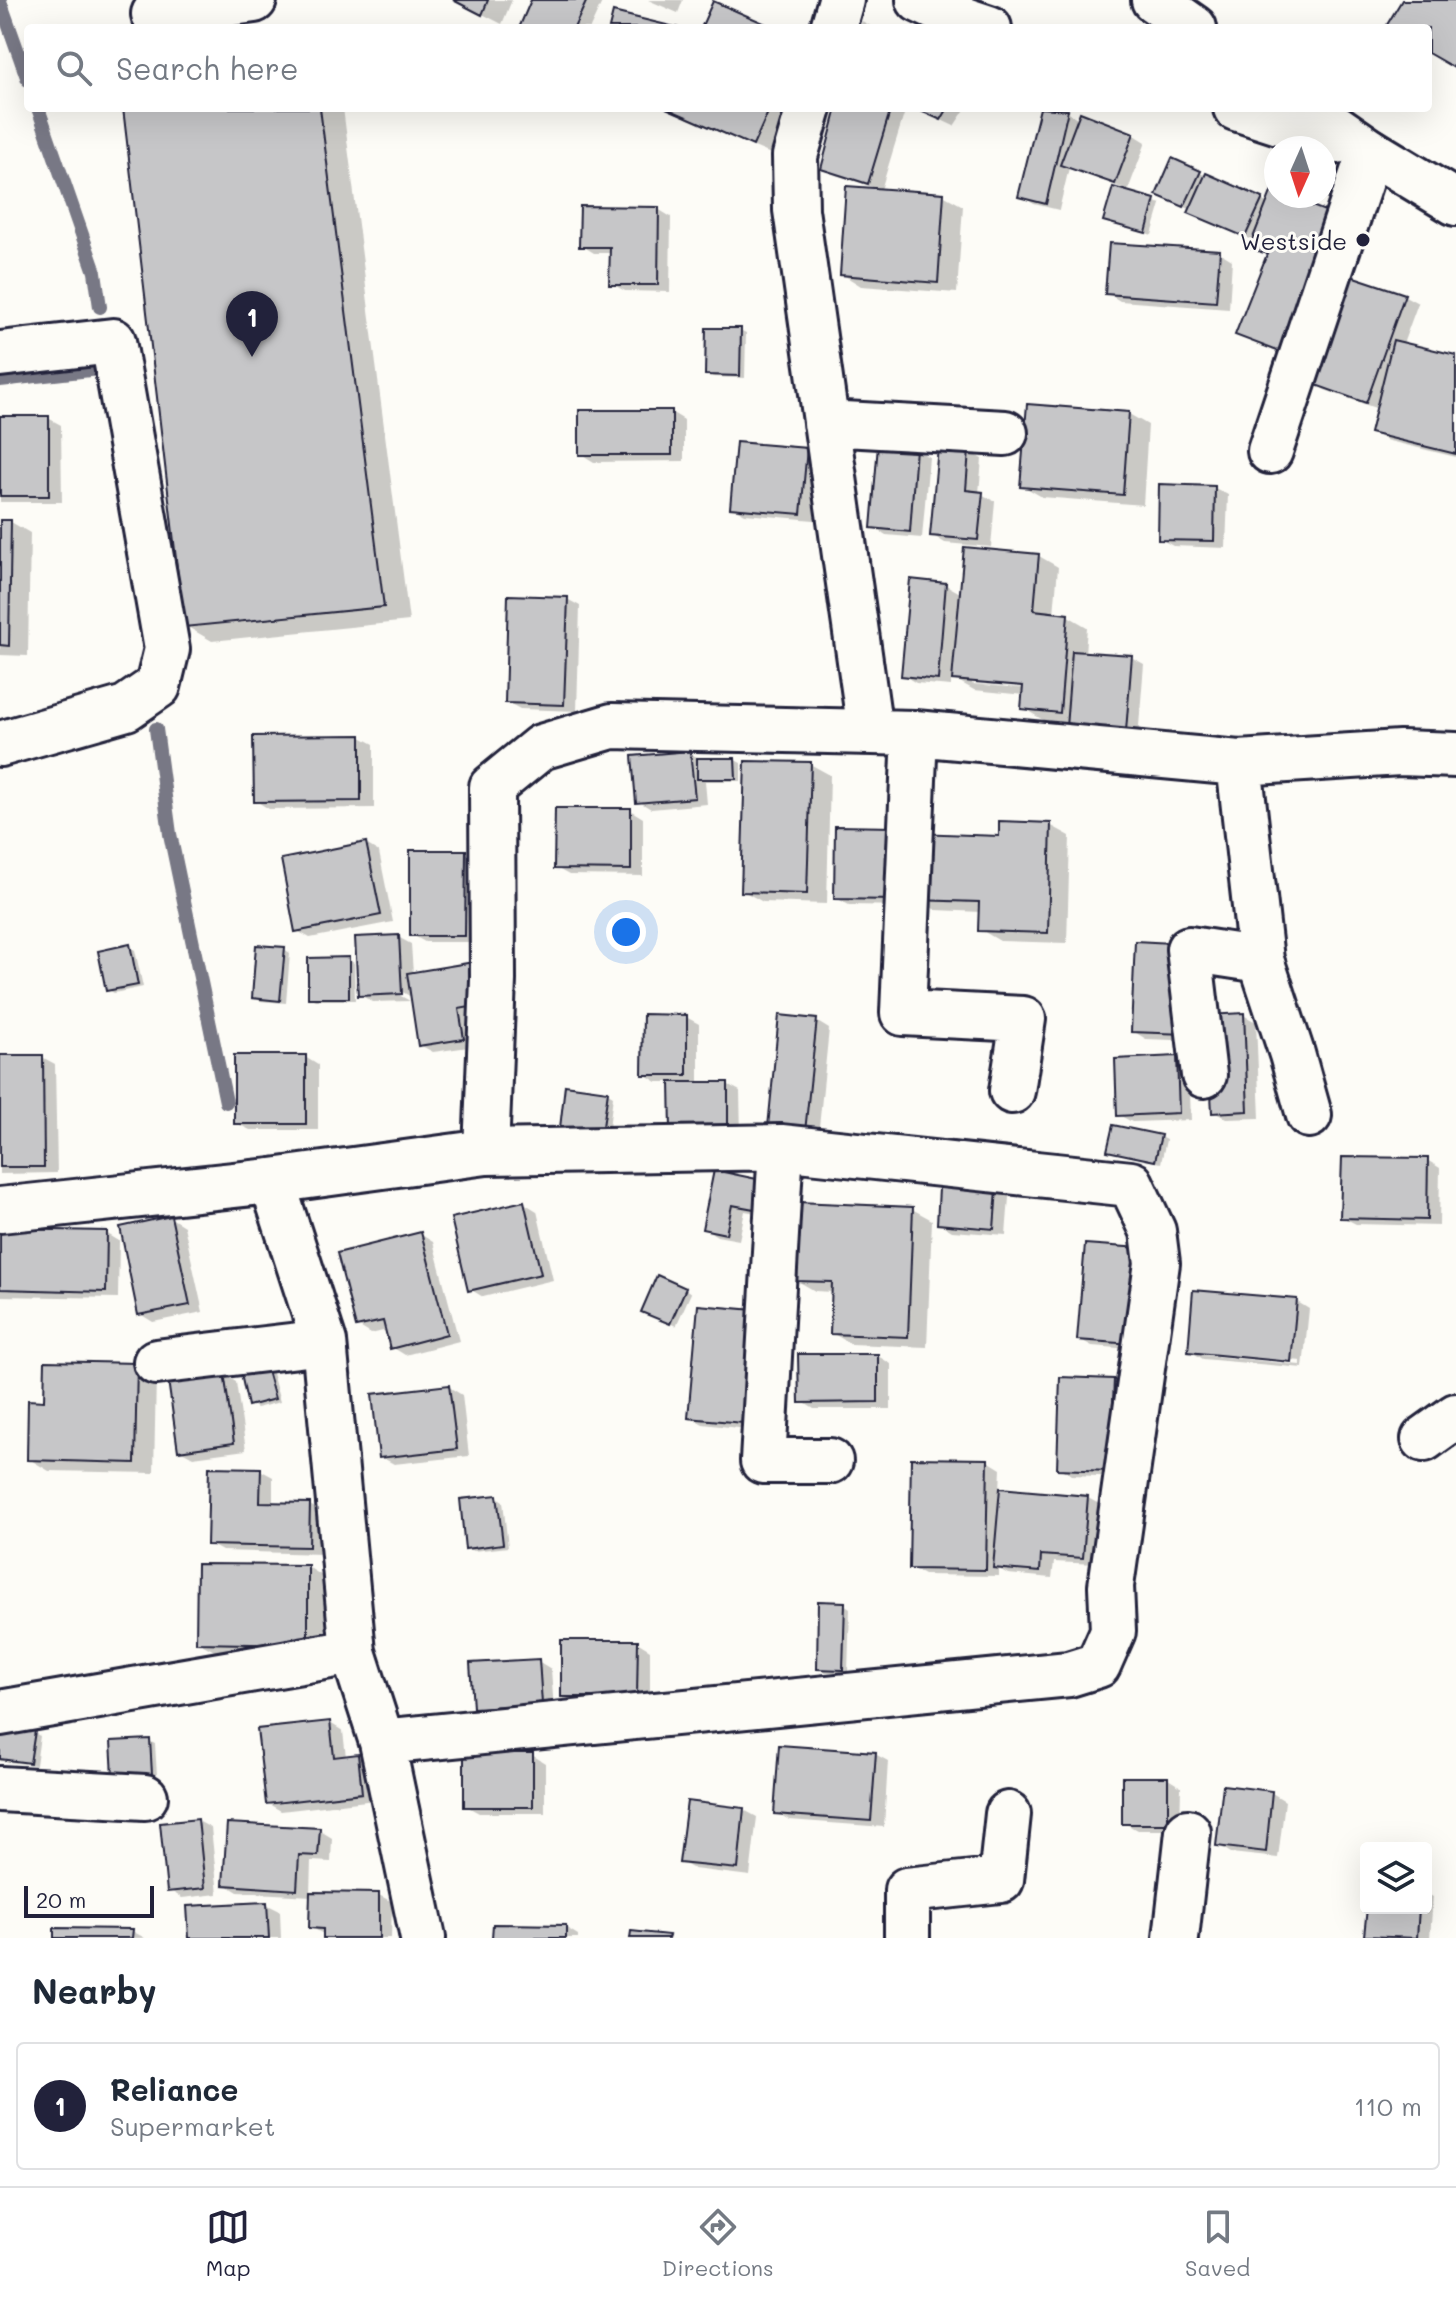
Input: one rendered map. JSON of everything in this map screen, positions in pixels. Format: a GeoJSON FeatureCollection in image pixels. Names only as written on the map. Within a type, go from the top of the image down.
{"type":"FeatureCollection","features":[{"type":"Feature","properties":{"kind":"street"},"geometry":{"type":"LineString","coordinates":[[154,14],[254,0]]}},
{"type":"Feature","properties":{"kind":"street"},"geometry":{"type":"LineString","coordinates":[[834,24],[841,0]]}},
{"type":"Feature","properties":{"kind":"street"},"geometry":{"type":"LineString","coordinates":[[919,0],[977,24]]}},
{"type":"Feature","properties":{"kind":"street"},"geometry":{"type":"LineString","coordinates":[[1154,0],[1188,24]]}},
{"type":"Feature","properties":{"kind":"street"},"geometry":{"type":"LineString","coordinates":[[808,112],[795,156],[796,210],[870,731]]}},
{"type":"Feature","properties":{"kind":"street"},"geometry":{"type":"LineString","coordinates":[[1248,112],[1370,151]]}},
{"type":"Feature","properties":{"kind":"street"},"geometry":{"type":"LineString","coordinates":[[1314,112],[1370,151],[1456,203]]}},
{"type":"Feature","properties":{"kind":"street"},"geometry":{"type":"LineString","coordinates":[[1270,451],[1370,151]]}},
{"type":"Feature","properties":{"kind":"street"},"geometry":{"type":"LineString","coordinates":[[0,354],[113,341],[167,649],[158,686],[126,708],[0,744]]}},
{"type":"Feature","properties":{"kind":"street"},"geometry":{"type":"LineString","coordinates":[[826,423],[1005,433]]}},
{"type":"Feature","properties":{"kind":"street"},"geometry":{"type":"LineString","coordinates":[[486,1152],[493,980],[492,787],[541,747],[612,726],[915,733],[1239,763],[1400,753],[1456,755]]}},
{"type":"Feature","properties":{"kind":"street"},"geometry":{"type":"LineString","coordinates":[[915,733],[903,1013],[1023,1019],[1012,1091]]}},
{"type":"Feature","properties":{"kind":"street"},"geometry":{"type":"LineString","coordinates":[[1239,763],[1261,960],[1309,1115]]}},
{"type":"Feature","properties":{"kind":"street"},"geometry":{"type":"LineString","coordinates":[[1204,1075],[1189,949],[1261,960]]}},
{"type":"Feature","properties":{"kind":"street"},"geometry":{"type":"LineString","coordinates":[[781,1147],[763,1461],[830,1461]]}},
{"type":"Feature","properties":{"kind":"street"},"geometry":{"type":"LineString","coordinates":[[0,1210],[272,1181],[486,1152],[781,1147],[1131,1184],[1153,1231],[1157,1263],[1111,1586],[1113,1631],[1098,1665],[1069,1674],[382,1742]]}},
{"type":"Feature","properties":{"kind":"street"},"geometry":{"type":"LineString","coordinates":[[272,1181],[324,1342],[353,1652],[382,1742],[423,1938]]}},
{"type":"Feature","properties":{"kind":"street"},"geometry":{"type":"LineString","coordinates":[[156,1362],[324,1342]]}},
{"type":"Feature","properties":{"kind":"street"},"geometry":{"type":"LineString","coordinates":[[0,1713],[353,1652]]}},
{"type":"Feature","properties":{"kind":"street"},"geometry":{"type":"LineString","coordinates":[[0,1789],[145,1797]]}},
{"type":"Feature","properties":{"kind":"street"},"geometry":{"type":"LineString","coordinates":[[907,1938],[907,1890],[1001,1880],[1008,1814]]}},
{"type":"Feature","properties":{"kind":"street"},"geometry":{"type":"LineString","coordinates":[[1176,1938],[1188,1832]]}},
{"type":"Feature","properties":{"kind":"building"},"geometry":{"type":"Polygon","coordinates":[[[453,0],[488,0],[482,15],[453,0]]]}},
{"type":"Feature","properties":{"kind":"building"},"geometry":{"type":"Polygon","coordinates":[[[531,0],[587,0],[576,24],[521,24],[531,0]]]}},
{"type":"Feature","properties":{"kind":"building"},"geometry":{"type":"Polygon","coordinates":[[[1402,0],[1456,0],[1456,69],[1432,55],[1432,24],[1387,24],[1402,0]]]}},
{"type":"Feature","properties":{"kind":"building"},"geometry":{"type":"Polygon","coordinates":[[[713,1],[766,24],[703,24],[713,1]]]}},
{"type":"Feature","properties":{"kind":"building"},"geometry":{"type":"Polygon","coordinates":[[[613,12],[662,24],[610,24],[613,12]]]}},
{"type":"Feature","properties":{"kind":"building"},"geometry":{"type":"Polygon","coordinates":[[[123,112],[321,112],[384,607],[184,627],[123,112]]]}},
{"type":"Feature","properties":{"kind":"building"},"geometry":{"type":"Polygon","coordinates":[[[675,112],[768,112],[753,146],[675,112]]]}},
{"type":"Feature","properties":{"kind":"building"},"geometry":{"type":"Polygon","coordinates":[[[836,112],[890,112],[868,184],[821,169],[836,112]]]}},
{"type":"Feature","properties":{"kind":"building"},"geometry":{"type":"Polygon","coordinates":[[[923,112],[946,112],[941,120],[923,112]]]}},
{"type":"Feature","properties":{"kind":"building"},"geometry":{"type":"Polygon","coordinates":[[[1039,112],[1068,112],[1046,204],[1018,197],[1039,112]]]}},
{"type":"Feature","properties":{"kind":"building"},"geometry":{"type":"Polygon","coordinates":[[[1080,112],[1134,133],[1115,184],[1060,165],[1080,112]]]}},
{"type":"Feature","properties":{"kind":"building"},"geometry":{"type":"Polygon","coordinates":[[[1172,158],[1201,171],[1184,207],[1156,195],[1172,158]]]}},
{"type":"Feature","properties":{"kind":"building"},"geometry":{"type":"Polygon","coordinates":[[[1206,173],[1263,198],[1245,237],[1188,213],[1206,173]]]}},
{"type":"Feature","properties":{"kind":"building"},"geometry":{"type":"Polygon","coordinates":[[[846,186],[944,193],[938,283],[840,275],[846,186]]]}},
{"type":"Feature","properties":{"kind":"building"},"geometry":{"type":"Polygon","coordinates":[[[1113,187],[1155,199],[1146,233],[1103,221],[1113,187]]]}},
{"type":"Feature","properties":{"kind":"building"},"geometry":{"type":"Polygon","coordinates":[[[580,206],[659,207],[658,285],[609,285],[610,247],[579,247],[580,206]]]}},
{"type":"Feature","properties":{"kind":"building"},"geometry":{"type":"Polygon","coordinates":[[[1265,208],[1317,208],[1333,214],[1280,352],[1235,335],[1267,254],[1249,248],[1265,208]]]}},
{"type":"Feature","properties":{"kind":"building"},"geometry":{"type":"Polygon","coordinates":[[[1109,243],[1220,250],[1216,302],[1105,294],[1109,243]]]}},
{"type":"Feature","properties":{"kind":"building"},"geometry":{"type":"Polygon","coordinates":[[[1348,275],[1405,294],[1366,403],[1310,383],[1348,275]]]}},
{"type":"Feature","properties":{"kind":"building"},"geometry":{"type":"Polygon","coordinates":[[[706,328],[741,328],[740,376],[705,375],[706,328]]]}},
{"type":"Feature","properties":{"kind":"building"},"geometry":{"type":"Polygon","coordinates":[[[1393,340],[1456,355],[1456,454],[1370,433],[1393,340]]]}},
{"type":"Feature","properties":{"kind":"building"},"geometry":{"type":"Polygon","coordinates":[[[1027,404],[1129,412],[1123,495],[1020,487],[1027,404]]]}},
{"type":"Feature","properties":{"kind":"building"},"geometry":{"type":"Polygon","coordinates":[[[579,410],[672,410],[672,455],[579,455],[579,410]]]}},
{"type":"Feature","properties":{"kind":"building"},"geometry":{"type":"Polygon","coordinates":[[[0,416],[49,416],[49,496],[0,496],[0,416]]]}},
{"type":"Feature","properties":{"kind":"building"},"geometry":{"type":"Polygon","coordinates":[[[736,442],[807,448],[801,514],[730,508],[736,442]]]}},
{"type":"Feature","properties":{"kind":"building"},"geometry":{"type":"Polygon","coordinates":[[[878,445],[916,448],[910,532],[871,528],[878,445]]]}},
{"type":"Feature","properties":{"kind":"building"},"geometry":{"type":"Polygon","coordinates":[[[938,447],[969,450],[966,490],[983,492],[978,540],[930,536],[938,447]]]}},
{"type":"Feature","properties":{"kind":"building"},"geometry":{"type":"Polygon","coordinates":[[[1159,484],[1215,486],[1214,541],[1158,540],[1159,484]]]}},
{"type":"Feature","properties":{"kind":"building"},"geometry":{"type":"Polygon","coordinates":[[[0,520],[11,520],[9,646],[0,645],[0,520]]]}},
{"type":"Feature","properties":{"kind":"building"},"geometry":{"type":"Polygon","coordinates":[[[964,547],[1039,554],[1034,610],[1068,614],[1060,713],[1021,709],[1023,686],[952,680],[964,547]]]}},
{"type":"Feature","properties":{"kind":"building"},"geometry":{"type":"Polygon","coordinates":[[[910,579],[946,583],[938,680],[901,676],[910,579]]]}},
{"type":"Feature","properties":{"kind":"building"},"geometry":{"type":"Polygon","coordinates":[[[508,595],[568,597],[564,705],[505,703],[508,595]]]}},
{"type":"Feature","properties":{"kind":"building"},"geometry":{"type":"Polygon","coordinates":[[[1072,651],[1132,655],[1125,744],[1065,740],[1072,651]]]}},
{"type":"Feature","properties":{"kind":"building"},"geometry":{"type":"Polygon","coordinates":[[[361,735],[361,801],[254,802],[253,736],[361,735]]]}},
{"type":"Feature","properties":{"kind":"building"},"geometry":{"type":"Polygon","coordinates":[[[690,751],[695,798],[636,803],[632,756],[690,751]]]}},
{"type":"Feature","properties":{"kind":"building"},"geometry":{"type":"Polygon","coordinates":[[[697,758],[735,758],[736,779],[697,779],[697,758]]]}},
{"type":"Feature","properties":{"kind":"building"},"geometry":{"type":"Polygon","coordinates":[[[745,761],[811,762],[807,894],[741,892],[745,761]]]}},
{"type":"Feature","properties":{"kind":"building"},"geometry":{"type":"Polygon","coordinates":[[[555,808],[631,808],[631,870],[554,869],[555,808]]]}},
{"type":"Feature","properties":{"kind":"building"},"geometry":{"type":"Polygon","coordinates":[[[999,821],[1051,823],[1048,933],[978,931],[979,902],[914,900],[916,833],[999,836],[999,821]]]}},
{"type":"Feature","properties":{"kind":"building"},"geometry":{"type":"Polygon","coordinates":[[[835,826],[895,827],[894,900],[834,899],[835,826]]]}},
{"type":"Feature","properties":{"kind":"building"},"geometry":{"type":"Polygon","coordinates":[[[366,842],[381,915],[295,932],[281,859],[366,842]]]}},
{"type":"Feature","properties":{"kind":"building"},"geometry":{"type":"Polygon","coordinates":[[[410,850],[466,850],[465,936],[410,936],[410,850]]]}},
{"type":"Feature","properties":{"kind":"building"},"geometry":{"type":"Polygon","coordinates":[[[399,935],[402,994],[358,996],[355,937],[399,935]]]}},
{"type":"Feature","properties":{"kind":"building"},"geometry":{"type":"Polygon","coordinates":[[[1135,941],[1190,944],[1186,1034],[1131,1032],[1135,941]]]}},
{"type":"Feature","properties":{"kind":"building"},"geometry":{"type":"Polygon","coordinates":[[[130,944],[138,985],[106,991],[98,951],[130,944]]]}},
{"type":"Feature","properties":{"kind":"building"},"geometry":{"type":"Polygon","coordinates":[[[256,945],[285,947],[280,1001],[252,998],[256,945]]]}},
{"type":"Feature","properties":{"kind":"building"},"geometry":{"type":"Polygon","coordinates":[[[349,957],[349,998],[308,998],[308,958],[349,957]]]}},
{"type":"Feature","properties":{"kind":"building"},"geometry":{"type":"Polygon","coordinates":[[[474,962],[481,1005],[459,1009],[464,1039],[418,1046],[407,973],[474,962]]]}},
{"type":"Feature","properties":{"kind":"building"},"geometry":{"type":"Polygon","coordinates":[[[1244,1013],[1248,1111],[1212,1113],[1207,1015],[1244,1013]]]}},
{"type":"Feature","properties":{"kind":"building"},"geometry":{"type":"Polygon","coordinates":[[[643,1014],[687,1015],[687,1075],[642,1075],[643,1014]]]}},
{"type":"Feature","properties":{"kind":"building"},"geometry":{"type":"Polygon","coordinates":[[[779,1015],[817,1019],[804,1141],[767,1137],[779,1015]]]}},
{"type":"Feature","properties":{"kind":"building"},"geometry":{"type":"Polygon","coordinates":[[[0,1055],[43,1055],[44,1167],[0,1167],[0,1055]]]}},
{"type":"Feature","properties":{"kind":"building"},"geometry":{"type":"Polygon","coordinates":[[[234,1055],[306,1055],[306,1124],[234,1124],[234,1055]]]}},
{"type":"Feature","properties":{"kind":"building"},"geometry":{"type":"Polygon","coordinates":[[[1177,1056],[1179,1113],[1117,1116],[1115,1059],[1177,1056]]]}},
{"type":"Feature","properties":{"kind":"building"},"geometry":{"type":"Polygon","coordinates":[[[670,1082],[728,1082],[728,1130],[671,1130],[670,1082]]]}},
{"type":"Feature","properties":{"kind":"building"},"geometry":{"type":"Polygon","coordinates":[[[565,1085],[608,1091],[602,1134],[560,1128],[565,1085]]]}},
{"type":"Feature","properties":{"kind":"building"},"geometry":{"type":"Polygon","coordinates":[[[1113,1125],[1161,1135],[1155,1161],[1107,1151],[1113,1125]]]}},
{"type":"Feature","properties":{"kind":"building"},"geometry":{"type":"Polygon","coordinates":[[[1342,1157],[1428,1158],[1427,1220],[1340,1218],[1342,1157]]]}},
{"type":"Feature","properties":{"kind":"building"},"geometry":{"type":"Polygon","coordinates":[[[714,1170],[771,1182],[765,1211],[732,1205],[726,1234],[702,1229],[714,1170]]]}},
{"type":"Feature","properties":{"kind":"building"},"geometry":{"type":"Polygon","coordinates":[[[940,1171],[998,1175],[994,1229],[937,1224],[940,1171]]]}},
{"type":"Feature","properties":{"kind":"building"},"geometry":{"type":"Polygon","coordinates":[[[524,1201],[541,1274],[468,1291],[451,1218],[524,1201]]]}},
{"type":"Feature","properties":{"kind":"building"},"geometry":{"type":"Polygon","coordinates":[[[797,1202],[913,1207],[908,1337],[830,1334],[832,1282],[794,1281],[797,1202]]]}},
{"type":"Feature","properties":{"kind":"building"},"geometry":{"type":"Polygon","coordinates":[[[171,1216],[190,1305],[138,1315],[120,1227],[171,1216]]]}},
{"type":"Feature","properties":{"kind":"building"},"geometry":{"type":"Polygon","coordinates":[[[0,1229],[107,1231],[106,1292],[0,1289],[0,1229]]]}},
{"type":"Feature","properties":{"kind":"building"},"geometry":{"type":"Polygon","coordinates":[[[421,1232],[447,1334],[390,1349],[383,1321],[356,1327],[337,1253],[421,1232]]]}},
{"type":"Feature","properties":{"kind":"building"},"geometry":{"type":"Polygon","coordinates":[[[1085,1244],[1140,1248],[1133,1344],[1077,1340],[1085,1244]]]}},
{"type":"Feature","properties":{"kind":"building"},"geometry":{"type":"Polygon","coordinates":[[[657,1275],[686,1288],[670,1324],[641,1312],[657,1275]]]}},
{"type":"Feature","properties":{"kind":"building"},"geometry":{"type":"Polygon","coordinates":[[[1193,1290],[1297,1299],[1291,1362],[1188,1352],[1193,1290]]]}},
{"type":"Feature","properties":{"kind":"building"},"geometry":{"type":"Polygon","coordinates":[[[698,1305],[754,1310],[743,1423],[688,1418],[698,1305]]]}},
{"type":"Feature","properties":{"kind":"building"},"geometry":{"type":"Polygon","coordinates":[[[798,1354],[878,1354],[878,1402],[799,1403],[798,1354]]]}},
{"type":"Feature","properties":{"kind":"building"},"geometry":{"type":"Polygon","coordinates":[[[45,1361],[137,1363],[135,1463],[27,1460],[28,1400],[44,1401],[45,1361]]]}},
{"type":"Feature","properties":{"kind":"building"},"geometry":{"type":"Polygon","coordinates":[[[266,1367],[275,1399],[248,1406],[241,1374],[266,1367]]]}},
{"type":"Feature","properties":{"kind":"building"},"geometry":{"type":"Polygon","coordinates":[[[224,1372],[234,1443],[178,1451],[168,1380],[224,1372]]]}},
{"type":"Feature","properties":{"kind":"building"},"geometry":{"type":"Polygon","coordinates":[[[1060,1377],[1114,1379],[1110,1471],[1057,1469],[1060,1377]]]}},
{"type":"Feature","properties":{"kind":"building"},"geometry":{"type":"Polygon","coordinates":[[[449,1385],[457,1449],[379,1458],[372,1394],[449,1385]]]}},
{"type":"Feature","properties":{"kind":"building"},"geometry":{"type":"Polygon","coordinates":[[[911,1458],[988,1459],[986,1570],[909,1569],[911,1458]]]}},
{"type":"Feature","properties":{"kind":"building"},"geometry":{"type":"Polygon","coordinates":[[[209,1467],[261,1468],[260,1502],[310,1503],[309,1547],[207,1545],[209,1467]]]}},
{"type":"Feature","properties":{"kind":"building"},"geometry":{"type":"Polygon","coordinates":[[[1000,1488],[1088,1496],[1083,1558],[1041,1555],[1040,1572],[993,1568],[1000,1488]]]}},
{"type":"Feature","properties":{"kind":"building"},"geometry":{"type":"Polygon","coordinates":[[[497,1495],[503,1544],[465,1549],[460,1499],[497,1495]]]}},
{"type":"Feature","properties":{"kind":"building"},"geometry":{"type":"Polygon","coordinates":[[[197,1564],[308,1565],[308,1645],[196,1643],[197,1564]]]}},
{"type":"Feature","properties":{"kind":"building"},"geometry":{"type":"Polygon","coordinates":[[[818,1601],[845,1602],[843,1670],[817,1669],[818,1601]]]}},
{"type":"Feature","properties":{"kind":"building"},"geometry":{"type":"Polygon","coordinates":[[[561,1640],[638,1640],[637,1697],[561,1697],[561,1640]]]}},
{"type":"Feature","properties":{"kind":"building"},"geometry":{"type":"Polygon","coordinates":[[[539,1659],[542,1704],[473,1708],[470,1663],[539,1659]]]}},
{"type":"Feature","properties":{"kind":"building"},"geometry":{"type":"Polygon","coordinates":[[[330,1721],[334,1757],[358,1754],[362,1793],[266,1804],[257,1729],[330,1721]]]}},
{"type":"Feature","properties":{"kind":"building"},"geometry":{"type":"Polygon","coordinates":[[[0,1726],[35,1731],[30,1763],[0,1759],[0,1726]]]}},
{"type":"Feature","properties":{"kind":"building"},"geometry":{"type":"Polygon","coordinates":[[[150,1739],[152,1774],[113,1776],[111,1741],[150,1739]]]}},
{"type":"Feature","properties":{"kind":"building"},"geometry":{"type":"Polygon","coordinates":[[[779,1745],[876,1752],[871,1821],[774,1814],[779,1745]]]}},
{"type":"Feature","properties":{"kind":"building"},"geometry":{"type":"Polygon","coordinates":[[[464,1753],[533,1753],[533,1807],[464,1807],[464,1753]]]}},
{"type":"Feature","properties":{"kind":"building"},"geometry":{"type":"Polygon","coordinates":[[[1122,1777],[1168,1777],[1168,1824],[1122,1824],[1122,1777]]]}},
{"type":"Feature","properties":{"kind":"building"},"geometry":{"type":"Polygon","coordinates":[[[1223,1785],[1272,1791],[1266,1852],[1216,1846],[1223,1785]]]}},
{"type":"Feature","properties":{"kind":"building"},"geometry":{"type":"Polygon","coordinates":[[[687,1801],[744,1808],[738,1869],[679,1863],[687,1801]]]}},
{"type":"Feature","properties":{"kind":"building"},"geometry":{"type":"Polygon","coordinates":[[[198,1819],[205,1888],[167,1892],[160,1823],[198,1819]]]}},
{"type":"Feature","properties":{"kind":"building"},"geometry":{"type":"Polygon","coordinates":[[[227,1823],[320,1828],[318,1856],[299,1855],[297,1890],[223,1885],[227,1823]]]}},
{"type":"Feature","properties":{"kind":"building"},"geometry":{"type":"Polygon","coordinates":[[[310,1892],[379,1893],[379,1938],[323,1938],[323,1929],[309,1928],[310,1892]]]}},
{"type":"Feature","properties":{"kind":"building"},"geometry":{"type":"Polygon","coordinates":[[[267,1902],[269,1938],[189,1938],[187,1906],[267,1902]]]}},
{"type":"Feature","properties":{"kind":"building"},"geometry":{"type":"Polygon","coordinates":[[[1366,1914],[1419,1914],[1417,1938],[1364,1936],[1366,1914]]]}},
{"type":"Feature","properties":{"kind":"building"},"geometry":{"type":"Polygon","coordinates":[[[493,1924],[566,1925],[566,1938],[492,1938],[493,1924]]]}},
{"type":"Feature","properties":{"kind":"building"},"geometry":{"type":"Polygon","coordinates":[[[54,1928],[133,1929],[132,1938],[54,1938],[54,1928]]]}},
{"type":"Feature","properties":{"kind":"building"},"geometry":{"type":"Polygon","coordinates":[[[631,1931],[669,1935],[668,1938],[630,1938],[631,1931]]]}},
{"type":"Feature","properties":{"kind":"waterway"},"geometry":{"type":"LineString","coordinates":[[0,1],[24,69]]}},
{"type":"Feature","properties":{"kind":"waterway"},"geometry":{"type":"LineString","coordinates":[[39,112],[95,272],[100,307]]}},
{"type":"Feature","properties":{"kind":"waterway"},"geometry":{"type":"LineString","coordinates":[[0,380],[108,368]]}},
{"type":"Feature","properties":{"kind":"waterway"},"geometry":{"type":"LineString","coordinates":[[156,729],[170,834],[226,1102]]}},
{"type":"Feature","properties":{"kind":"place","name":"Westside"},"geometry":{"type":"Point","coordinates":[1363,240]}},
{"type":"Feature","properties":{"kind":"place","name":"Reliance"},"geometry":{"type":"Point","coordinates":[252,357]}}]}
